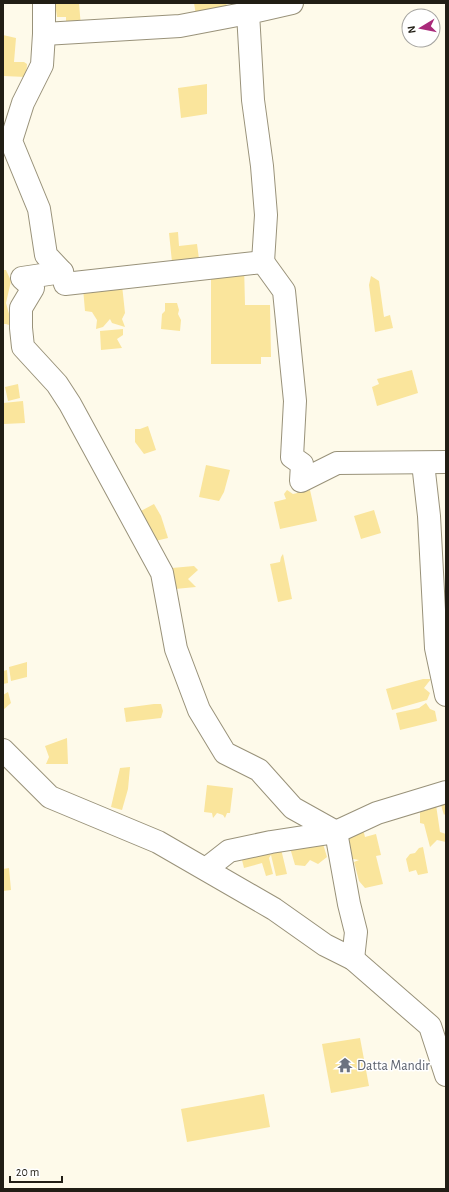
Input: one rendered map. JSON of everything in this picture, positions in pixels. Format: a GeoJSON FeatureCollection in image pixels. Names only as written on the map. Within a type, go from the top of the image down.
{"type":"FeatureCollection","features":[{"type":"Feature","properties":{"kind":"street"},"geometry":{"type":"LineString","coordinates":[[44,3],[42,65],[23,103],[10,141],[39,208],[46,255],[62,272],[65,284],[263,262]]}},
{"type":"Feature","properties":{"kind":"street"},"geometry":{"type":"LineString","coordinates":[[44,34],[180,26],[292,3]]}},
{"type":"Feature","properties":{"kind":"street"},"geometry":{"type":"LineString","coordinates":[[248,13],[253,100],[262,166],[266,215],[263,262],[284,291],[295,400],[292,457],[302,464],[301,481],[337,463],[446,462]]}},
{"type":"Feature","properties":{"kind":"street"},"geometry":{"type":"LineString","coordinates":[[62,272],[22,278],[32,288],[21,308],[23,347],[57,384],[70,404],[162,573],[176,649],[199,710],[225,753],[259,770],[293,808],[336,832]]}},
{"type":"Feature","properties":{"kind":"street"},"geometry":{"type":"LineString","coordinates":[[423,463],[428,516],[436,648],[446,695]]}},
{"type":"Feature","properties":{"kind":"street"},"geometry":{"type":"LineString","coordinates":[[3,750],[50,797],[158,842],[274,909],[325,945],[353,959],[430,1026],[446,1075]]}},
{"type":"Feature","properties":{"kind":"street"},"geometry":{"type":"LineString","coordinates":[[206,869],[229,851],[271,842],[336,832],[376,813],[446,792]]}},
{"type":"Feature","properties":{"kind":"street"},"geometry":{"type":"LineString","coordinates":[[336,832],[348,904],[356,932],[353,959]]}},
{"type":"Feature","properties":{"kind":"building"},"geometry":{"type":"Polygon","coordinates":[[[79,3],[81,27],[66,28],[66,17],[57,17],[55,4],[79,3]]]}},
{"type":"Feature","properties":{"kind":"building"},"geometry":{"type":"Polygon","coordinates":[[[194,3],[226,3],[228,9],[196,15],[194,3]]]}},
{"type":"Feature","properties":{"kind":"building"},"geometry":{"type":"Polygon","coordinates":[[[3,35],[16,38],[14,62],[24,62],[27,64],[26,77],[3,76],[3,35]]]}},
{"type":"Feature","properties":{"kind":"building"},"geometry":{"type":"Polygon","coordinates":[[[207,84],[207,114],[181,118],[178,88],[207,84]]]}},
{"type":"Feature","properties":{"kind":"building"},"geometry":{"type":"Polygon","coordinates":[[[178,232],[179,246],[197,244],[199,259],[172,262],[169,233],[178,232]]]}},
{"type":"Feature","properties":{"kind":"building"},"geometry":{"type":"Polygon","coordinates":[[[211,264],[244,264],[245,305],[270,305],[271,357],[261,357],[261,364],[211,364],[211,264]]]}},
{"type":"Feature","properties":{"kind":"building"},"geometry":{"type":"Polygon","coordinates":[[[3,270],[6,270],[11,281],[6,303],[11,321],[15,327],[3,324],[3,270]]]}},
{"type":"Feature","properties":{"kind":"building"},"geometry":{"type":"Polygon","coordinates":[[[371,276],[379,281],[384,317],[390,315],[393,328],[375,332],[369,285],[371,276]]]}},
{"type":"Feature","properties":{"kind":"building"},"geometry":{"type":"Polygon","coordinates":[[[122,285],[125,313],[122,319],[125,327],[112,323],[110,319],[103,327],[96,329],[97,320],[92,312],[85,311],[83,288],[122,285]]]}},
{"type":"Feature","properties":{"kind":"building"},"geometry":{"type":"Polygon","coordinates":[[[165,303],[177,303],[179,310],[178,314],[181,320],[180,331],[161,329],[162,314],[165,311],[165,303]]]}},
{"type":"Feature","properties":{"kind":"building"},"geometry":{"type":"Polygon","coordinates":[[[123,329],[123,335],[117,339],[122,348],[101,350],[100,331],[123,329]]]}},
{"type":"Feature","properties":{"kind":"building"},"geometry":{"type":"Polygon","coordinates":[[[412,370],[418,393],[377,406],[372,387],[379,384],[377,379],[412,370]]]}},
{"type":"Feature","properties":{"kind":"building"},"geometry":{"type":"Polygon","coordinates":[[[18,384],[20,398],[8,401],[5,387],[18,384]]]}},
{"type":"Feature","properties":{"kind":"building"},"geometry":{"type":"Polygon","coordinates":[[[23,401],[25,423],[4,424],[3,403],[23,401]]]}},
{"type":"Feature","properties":{"kind":"building"},"geometry":{"type":"Polygon","coordinates":[[[148,426],[156,450],[144,454],[135,442],[135,429],[148,426]]]}},
{"type":"Feature","properties":{"kind":"building"},"geometry":{"type":"Polygon","coordinates":[[[206,465],[230,470],[224,492],[219,501],[199,497],[206,465]]]}},
{"type":"Feature","properties":{"kind":"building"},"geometry":{"type":"Polygon","coordinates":[[[287,490],[293,494],[310,490],[317,521],[280,529],[274,502],[286,499],[284,494],[287,490]]]}},
{"type":"Feature","properties":{"kind":"building"},"geometry":{"type":"Polygon","coordinates":[[[154,504],[161,516],[168,538],[151,542],[139,512],[154,504]]]}},
{"type":"Feature","properties":{"kind":"building"},"geometry":{"type":"Polygon","coordinates":[[[374,510],[381,533],[361,539],[354,516],[374,510]]]}},
{"type":"Feature","properties":{"kind":"building"},"geometry":{"type":"Polygon","coordinates":[[[283,554],[292,599],[278,602],[270,564],[280,562],[283,554]]]}},
{"type":"Feature","properties":{"kind":"building"},"geometry":{"type":"Polygon","coordinates":[[[194,566],[198,570],[188,579],[196,587],[175,589],[172,568],[194,566]]]}},
{"type":"Feature","properties":{"kind":"building"},"geometry":{"type":"Polygon","coordinates":[[[27,662],[27,677],[11,681],[9,667],[27,662]]]}},
{"type":"Feature","properties":{"kind":"building"},"geometry":{"type":"Polygon","coordinates":[[[7,670],[8,683],[3,684],[3,671],[7,670]]]}},
{"type":"Feature","properties":{"kind":"building"},"geometry":{"type":"Polygon","coordinates":[[[423,679],[431,679],[424,688],[430,693],[427,700],[392,710],[386,689],[423,679]]]}},
{"type":"Feature","properties":{"kind":"building"},"geometry":{"type":"Polygon","coordinates":[[[8,692],[11,703],[3,710],[3,695],[8,692]]]}},
{"type":"Feature","properties":{"kind":"building"},"geometry":{"type":"Polygon","coordinates":[[[426,703],[430,709],[435,711],[437,721],[400,730],[396,713],[419,708],[426,703]]]}},
{"type":"Feature","properties":{"kind":"building"},"geometry":{"type":"Polygon","coordinates":[[[161,704],[163,711],[161,718],[126,722],[124,708],[161,704]]]}},
{"type":"Feature","properties":{"kind":"building"},"geometry":{"type":"Polygon","coordinates":[[[67,738],[68,764],[46,764],[49,757],[45,746],[67,738]]]}},
{"type":"Feature","properties":{"kind":"building"},"geometry":{"type":"Polygon","coordinates":[[[130,767],[128,789],[122,810],[111,807],[120,768],[130,767]]]}},
{"type":"Feature","properties":{"kind":"building"},"geometry":{"type":"Polygon","coordinates":[[[207,785],[233,788],[230,813],[227,813],[225,818],[223,815],[217,813],[213,818],[212,813],[204,812],[207,785]]]}},
{"type":"Feature","properties":{"kind":"building"},"geometry":{"type":"Polygon","coordinates":[[[435,798],[440,832],[446,834],[446,842],[437,840],[430,847],[424,824],[420,823],[420,810],[435,798]]]}},
{"type":"Feature","properties":{"kind":"building"},"geometry":{"type":"Polygon","coordinates":[[[446,800],[446,813],[444,815],[440,802],[446,800]]]}},
{"type":"Feature","properties":{"kind":"building"},"geometry":{"type":"Polygon","coordinates":[[[363,829],[365,837],[376,834],[381,855],[376,856],[383,884],[365,888],[359,881],[354,862],[359,860],[347,858],[346,854],[351,850],[348,841],[349,835],[363,829]]]}},
{"type":"Feature","properties":{"kind":"building"},"geometry":{"type":"Polygon","coordinates":[[[320,834],[327,857],[318,864],[310,860],[305,866],[295,865],[288,841],[320,834]]]}},
{"type":"Feature","properties":{"kind":"building"},"geometry":{"type":"Polygon","coordinates":[[[423,847],[428,873],[418,875],[416,870],[409,872],[406,859],[410,854],[415,853],[419,848],[423,847]]]}},
{"type":"Feature","properties":{"kind":"building"},"geometry":{"type":"Polygon","coordinates":[[[281,849],[287,874],[276,876],[271,855],[269,858],[273,874],[266,876],[262,863],[244,868],[241,856],[281,849]]]}},
{"type":"Feature","properties":{"kind":"building"},"geometry":{"type":"Polygon","coordinates":[[[9,868],[11,890],[3,891],[3,869],[9,868]]]}},
{"type":"Feature","properties":{"kind":"building"},"geometry":{"type":"Polygon","coordinates":[[[360,1038],[369,1086],[331,1093],[322,1044],[360,1038]]]}},
{"type":"Feature","properties":{"kind":"building"},"geometry":{"type":"Polygon","coordinates":[[[264,1094],[270,1127],[187,1142],[181,1109],[264,1094]]]}},
{"type":"Feature","properties":{"kind":"place","name":"Datta Mandir"},"geometry":{"type":"Point","coordinates":[345,1065]}}]}
